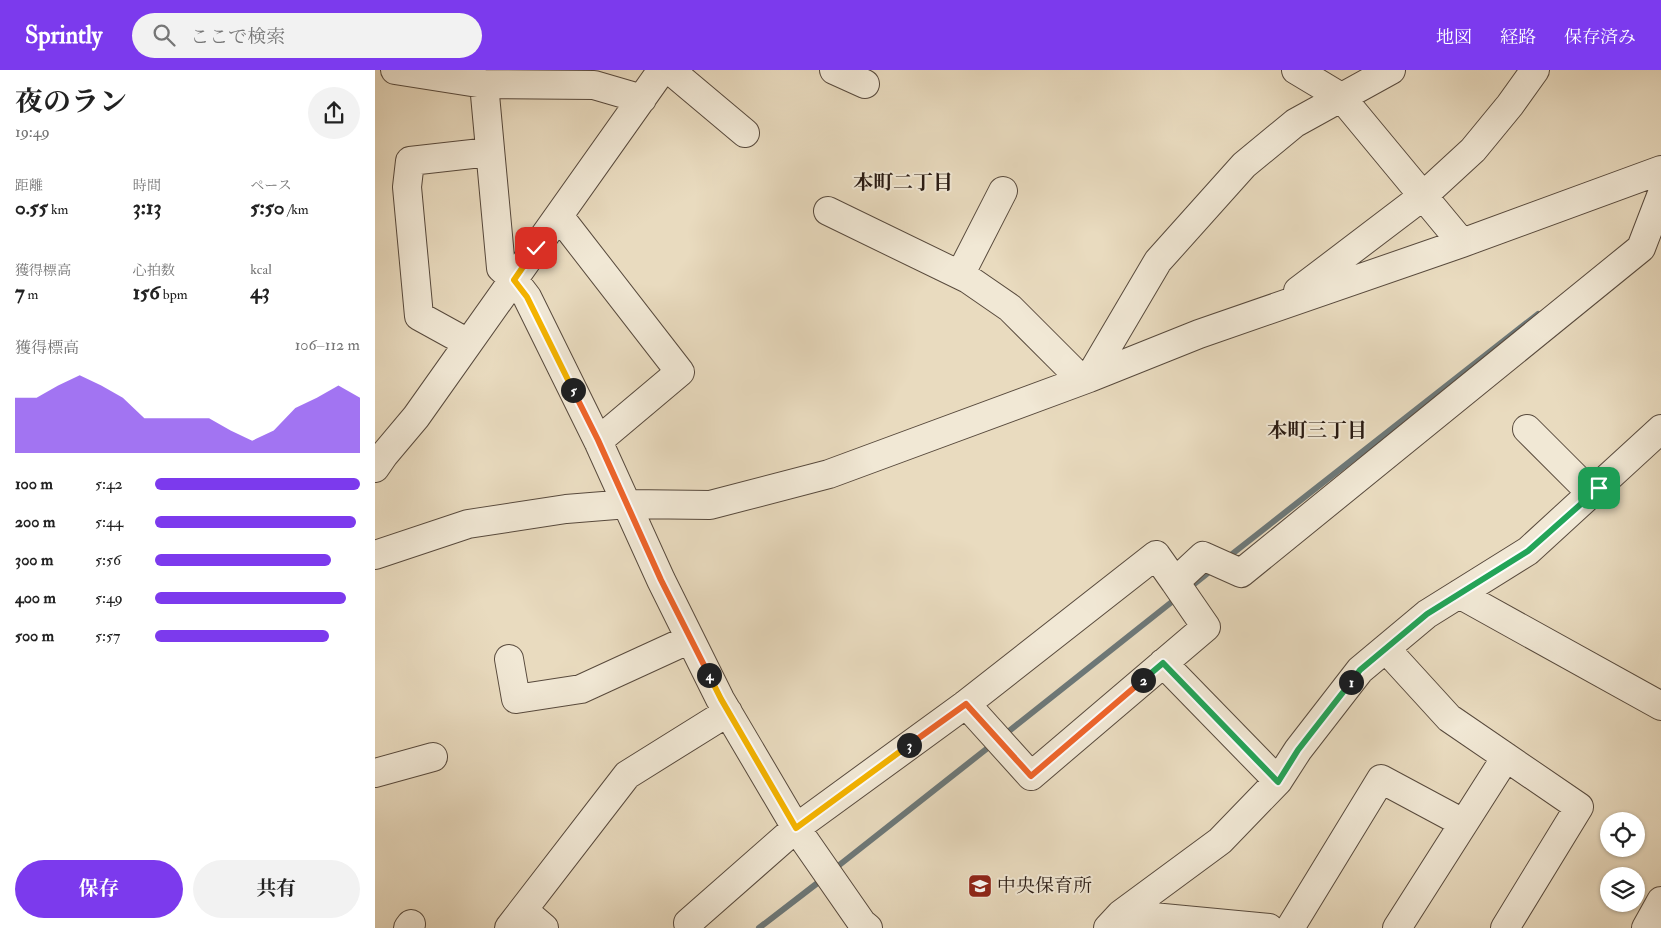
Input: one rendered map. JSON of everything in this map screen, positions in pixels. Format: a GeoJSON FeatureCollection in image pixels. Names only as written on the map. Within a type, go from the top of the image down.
{"type":"FeatureCollection","features":[{"type":"Feature","properties":{"kind":"street"},"geometry":{"type":"LineString","coordinates":[[395,70],[484,84],[594,85],[642,99]]}},
{"type":"Feature","properties":{"kind":"street"},"geometry":{"type":"LineString","coordinates":[[378,452],[416,417],[662,70]]}},
{"type":"Feature","properties":{"kind":"street"},"geometry":{"type":"LineString","coordinates":[[670,70],[745,133]]}},
{"type":"Feature","properties":{"kind":"street"},"geometry":{"type":"LineString","coordinates":[[834,70],[865,84]]}},
{"type":"Feature","properties":{"kind":"street"},"geometry":{"type":"LineString","coordinates":[[1296,70],[1341,97],[1462,243]]}},
{"type":"Feature","properties":{"kind":"street"},"geometry":{"type":"LineString","coordinates":[[1089,378],[1158,261],[1244,165],[1295,123],[1391,70]]}},
{"type":"Feature","properties":{"kind":"street"},"geometry":{"type":"LineString","coordinates":[[1279,306],[1423,196],[1473,150],[1510,105],[1535,70]]}},
{"type":"Feature","properties":{"kind":"street"},"geometry":{"type":"LineString","coordinates":[[484,84],[501,268],[514,280],[527,297],[598,440],[661,580],[728,712],[796,828],[862,923],[868,928]]}},
{"type":"Feature","properties":{"kind":"street"},"geometry":{"type":"LineString","coordinates":[[468,343],[419,316],[407,187],[410,161],[490,152]]}},
{"type":"Feature","properties":{"kind":"street"},"geometry":{"type":"LineString","coordinates":[[375,555],[468,524],[566,509],[628,504],[710,505],[829,474],[1089,378],[1199,334],[1462,243],[1661,170]]}},
{"type":"Feature","properties":{"kind":"street"},"geometry":{"type":"LineString","coordinates":[[960,275],[1003,191]]}},
{"type":"Feature","properties":{"kind":"street"},"geometry":{"type":"LineString","coordinates":[[1175,582],[1203,556],[1241,574],[1641,248],[1661,196]]}},
{"type":"Feature","properties":{"kind":"street"},"geometry":{"type":"LineString","coordinates":[[828,211],[960,275],[1010,308],[1074,372],[1089,378]]}},
{"type":"Feature","properties":{"kind":"street"},"geometry":{"type":"LineString","coordinates":[[559,216],[680,372],[598,440]]}},
{"type":"Feature","properties":{"kind":"street"},"geometry":{"type":"LineString","coordinates":[[1527,429],[1592,494]]}},
{"type":"Feature","properties":{"kind":"street"},"geometry":{"type":"LineString","coordinates":[[1114,921],[1220,840],[1278,782],[1298,750],[1360,670],[1427,614],[1528,551],[1661,429]]}},
{"type":"Feature","properties":{"kind":"street"},"geometry":{"type":"LineString","coordinates":[[688,923],[796,828],[966,704],[1156,555],[1206,627],[1031,776],[966,704]]}},
{"type":"Feature","properties":{"kind":"street"},"geometry":{"type":"LineString","coordinates":[[1459,594],[1661,706]]}},
{"type":"Feature","properties":{"kind":"street"},"geometry":{"type":"LineString","coordinates":[[509,659],[516,699],[581,689],[691,639]]}},
{"type":"Feature","properties":{"kind":"street"},"geometry":{"type":"LineString","coordinates":[[1386,649],[1449,718],[1579,807],[1505,928]]}},
{"type":"Feature","properties":{"kind":"street"},"geometry":{"type":"LineString","coordinates":[[1163,663],[1278,782]]}},
{"type":"Feature","properties":{"kind":"street"},"geometry":{"type":"LineString","coordinates":[[544,928],[516,919],[627,775],[728,712]]}},
{"type":"Feature","properties":{"kind":"street"},"geometry":{"type":"LineString","coordinates":[[1397,928],[1506,756]]}},
{"type":"Feature","properties":{"kind":"street"},"geometry":{"type":"LineString","coordinates":[[375,773],[433,757]]}},
{"type":"Feature","properties":{"kind":"street"},"geometry":{"type":"LineString","coordinates":[[1291,928],[1381,779],[1463,824]]}},
{"type":"Feature","properties":{"kind":"street"},"geometry":{"type":"LineString","coordinates":[[1114,921],[1269,928]]}},
{"type":"Feature","properties":{"kind":"waterway"},"geometry":{"type":"LineString","coordinates":[[1227,558],[1538,314]]}},
{"type":"Feature","properties":{"kind":"waterway"},"geometry":{"type":"LineString","coordinates":[[1188,589],[1213,569]]}},
{"type":"Feature","properties":{"kind":"waterway"},"geometry":{"type":"LineString","coordinates":[[1004,735],[1178,597]]}},
{"type":"Feature","properties":{"kind":"waterway"},"geometry":{"type":"LineString","coordinates":[[833,870],[994,743]]}},
{"type":"Feature","properties":{"kind":"waterway"},"geometry":{"type":"LineString","coordinates":[[759,928],[824,878]]}},
{"type":"Feature","properties":{"kind":"place","name":"中央保育所"},"geometry":{"type":"Point","coordinates":[980,886]}},
{"type":"Feature","properties":{"kind":"district","name":"本町二丁目"},"geometry":{"type":"Point","coordinates":[903,182]}},
{"type":"Feature","properties":{"kind":"district","name":"本町三丁目"},"geometry":{"type":"Point","coordinates":[1317,430]}},
{"type":"Feature","properties":{"kind":"route"},"geometry":{"type":"LineString","coordinates":[[536,248],[514,280],[527,297],[598,440],[661,580],[721,699],[796,828],[966,704],[1031,776],[1163,663],[1278,782],[1298,750],[1360,670],[1427,614],[1528,551],[1599,488]]}}]}
